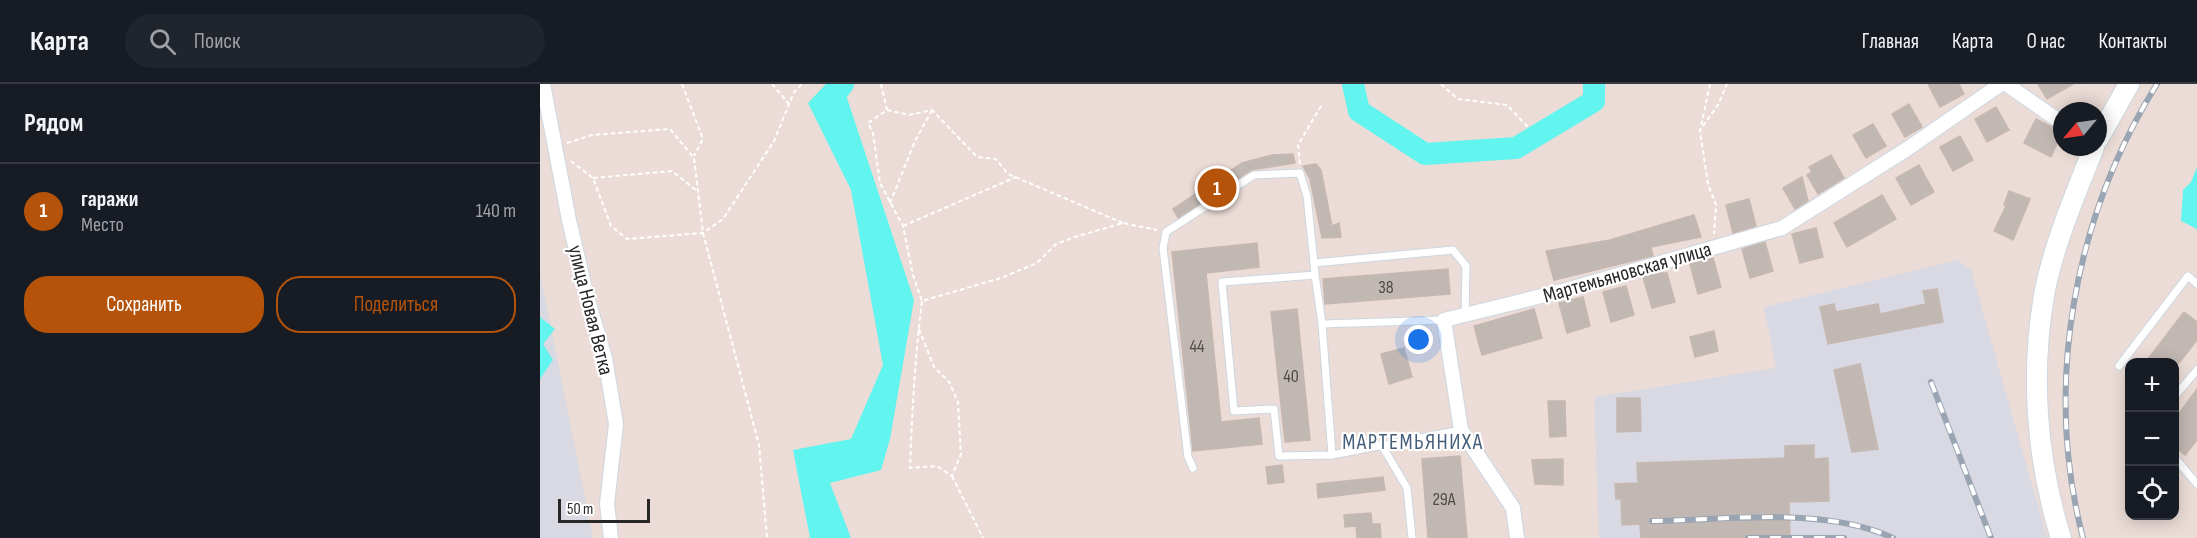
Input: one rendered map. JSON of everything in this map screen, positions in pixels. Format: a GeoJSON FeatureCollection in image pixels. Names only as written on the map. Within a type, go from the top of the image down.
{"type":"FeatureCollection","features":[{"type":"Feature","properties":{"kind":"main road"},"geometry":{"type":"LineString","coordinates":[[2107,123],[2129,84]]}},
{"type":"Feature","properties":{"kind":"main road"},"geometry":{"type":"LineString","coordinates":[[2061,538],[2042,461],[2038,424],[2038,351],[2046,288],[2053,260],[2091,156]]}},
{"type":"Feature","properties":{"kind":"street","name":"улица Новая Ветка"},"geometry":{"type":"LineString","coordinates":[[543,84],[554,147],[587,297],[605,358],[616,424],[607,504],[610,538]]}},
{"type":"Feature","properties":{"kind":"street"},"geometry":{"type":"LineString","coordinates":[[2004,84],[2053,117]]}},
{"type":"Feature","properties":{"kind":"street","name":"Мартемьяновская улица"},"geometry":{"type":"LineString","coordinates":[[1444,320],[1566,290],[1782,228],[1805,216],[2004,84]]}},
{"type":"Feature","properties":{"kind":"street"},"geometry":{"type":"LineString","coordinates":[[1444,320],[1461,430],[1513,508],[1517,538]]}},
{"type":"Feature","properties":{"kind":"lane"},"geometry":{"type":"LineString","coordinates":[[1193,468],[1188,457],[1163,248],[1166,232],[1254,176],[1300,173],[1307,196],[1322,324],[1332,455]]}},
{"type":"Feature","properties":{"kind":"lane"},"geometry":{"type":"LineString","coordinates":[[1314,263],[1453,250],[1466,267],[1465,315]]}},
{"type":"Feature","properties":{"kind":"lane"},"geometry":{"type":"LineString","coordinates":[[1315,275],[1222,282],[1234,411],[1274,409],[1279,456],[1332,455],[1461,430]]}},
{"type":"Feature","properties":{"kind":"lane"},"geometry":{"type":"LineString","coordinates":[[2119,366],[2188,276],[2197,284]]}},
{"type":"Feature","properties":{"kind":"lane"},"geometry":{"type":"LineString","coordinates":[[1322,324],[1444,320]]}},
{"type":"Feature","properties":{"kind":"lane"},"geometry":{"type":"LineString","coordinates":[[2179,392],[2197,370]]}},
{"type":"Feature","properties":{"kind":"lane"},"geometry":{"type":"LineString","coordinates":[[1381,444],[1407,488],[1412,538]]}},
{"type":"Feature","properties":{"kind":"lane"},"geometry":{"type":"LineString","coordinates":[[2179,462],[2197,484]]}},
{"type":"Feature","properties":{"kind":"path"},"geometry":{"type":"LineString","coordinates":[[682,84],[703,139],[694,158],[703,232],[759,445],[767,538]]}},
{"type":"Feature","properties":{"kind":"path"},"geometry":{"type":"LineString","coordinates":[[772,84],[789,104]]}},
{"type":"Feature","properties":{"kind":"path"},"geometry":{"type":"LineString","coordinates":[[554,147],[593,178],[611,226],[627,239],[703,232],[723,219],[774,141],[794,92],[802,84]]}},
{"type":"Feature","properties":{"kind":"path"},"geometry":{"type":"LineString","coordinates":[[881,84],[887,110]]}},
{"type":"Feature","properties":{"kind":"path"},"geometry":{"type":"LineString","coordinates":[[1441,84],[1458,99],[1507,105],[1528,128]]}},
{"type":"Feature","properties":{"kind":"path"},"geometry":{"type":"LineString","coordinates":[[1710,84],[1701,128],[1708,184],[1716,205],[1713,248]]}},
{"type":"Feature","properties":{"kind":"path"},"geometry":{"type":"LineString","coordinates":[[1701,128],[1719,105],[1727,84]]}},
{"type":"Feature","properties":{"kind":"path"},"geometry":{"type":"LineString","coordinates":[[1300,173],[1298,145],[1321,106]]}},
{"type":"Feature","properties":{"kind":"path"},"geometry":{"type":"LineString","coordinates":[[932,110],[909,115],[887,110],[868,123],[873,133],[880,183],[903,226],[913,274],[922,301],[910,468],[937,466],[952,476],[983,538]]}},
{"type":"Feature","properties":{"kind":"path"},"geometry":{"type":"LineString","coordinates":[[932,110],[977,157],[996,159],[1008,174],[1122,223],[1166,232]]}},
{"type":"Feature","properties":{"kind":"path"},"geometry":{"type":"LineString","coordinates":[[890,203],[915,141],[932,110]]}},
{"type":"Feature","properties":{"kind":"path"},"geometry":{"type":"LineString","coordinates":[[554,147],[592,135],[670,129],[694,158]]}},
{"type":"Feature","properties":{"kind":"path"},"geometry":{"type":"LineString","coordinates":[[593,178],[672,171],[698,192]]}},
{"type":"Feature","properties":{"kind":"path"},"geometry":{"type":"LineString","coordinates":[[903,226],[1016,177]]}},
{"type":"Feature","properties":{"kind":"path"},"geometry":{"type":"LineString","coordinates":[[922,301],[1001,278],[1037,262],[1056,244],[1122,223]]}},
{"type":"Feature","properties":{"kind":"path"},"geometry":{"type":"LineString","coordinates":[[919,329],[933,367],[949,382],[958,402],[961,454],[952,476]]}},
{"type":"Feature","properties":{"kind":"shaded area"},"geometry":{"type":"Polygon","coordinates":[[[1958,260],[1971,270],[2047,538],[1599,538],[1594,397],[1776,368],[1764,307],[1958,260]]]}},
{"type":"Feature","properties":{"kind":"shaded area"},"geometry":{"type":"Polygon","coordinates":[[[540,273],[593,538],[540,538],[540,273]]]}},
{"type":"Feature","properties":{"kind":"water"},"geometry":{"type":"Polygon","coordinates":[[[826,84],[832,84],[847,98],[914,300],[890,439],[881,470],[830,483],[851,538],[810,538],[793,450],[851,439],[883,365],[851,190],[808,103],[826,84]]]}},
{"type":"Feature","properties":{"kind":"water"},"geometry":{"type":"Polygon","coordinates":[[[2197,167],[2197,229],[2181,221],[2183,190],[2191,182],[2197,167]]]}},
{"type":"Feature","properties":{"kind":"water"},"geometry":{"type":"Polygon","coordinates":[[[540,317],[555,329],[543,344],[553,360],[540,379],[540,317]]]}},
{"type":"Feature","properties":{"kind":"building"},"geometry":{"type":"Polygon","coordinates":[[[1928,84],[1959,84],[1964,94],[1940,107],[1928,84]]]}},
{"type":"Feature","properties":{"kind":"building"},"geometry":{"type":"Polygon","coordinates":[[[2038,84],[2073,84],[2047,99],[2038,84]]]}},
{"type":"Feature","properties":{"kind":"building"},"geometry":{"type":"Polygon","coordinates":[[[1909,104],[1922,127],[1905,137],[1892,114],[1909,104]]]}},
{"type":"Feature","properties":{"kind":"building"},"geometry":{"type":"Polygon","coordinates":[[[1996,107],[2009,130],[1987,142],[1975,119],[1996,107]]]}},
{"type":"Feature","properties":{"kind":"building"},"geometry":{"type":"Polygon","coordinates":[[[2036,119],[2053,128],[2051,157],[2024,143],[2036,119]]]}},
{"type":"Feature","properties":{"kind":"building"},"geometry":{"type":"Polygon","coordinates":[[[1873,124],[1886,146],[1866,158],[1853,135],[1873,124]]]}},
{"type":"Feature","properties":{"kind":"building"},"geometry":{"type":"Polygon","coordinates":[[[1960,136],[1973,160],[1953,171],[1940,147],[1960,136]]]}},
{"type":"Feature","properties":{"kind":"building"},"geometry":{"type":"Polygon","coordinates":[[[1293,154],[1295,163],[1251,170],[1178,218],[1173,209],[1242,163],[1272,155],[1293,154]]]}},
{"type":"Feature","properties":{"kind":"building"},"geometry":{"type":"Polygon","coordinates":[[[1831,155],[1844,178],[1818,194],[1807,175],[1812,172],[1809,167],[1831,155]]]}},
{"type":"Feature","properties":{"kind":"building"},"geometry":{"type":"Polygon","coordinates":[[[1316,164],[1321,170],[1332,226],[1339,223],[1341,237],[1322,238],[1310,179],[1303,166],[1316,164]]]}},
{"type":"Feature","properties":{"kind":"building"},"geometry":{"type":"Polygon","coordinates":[[[1919,165],[1934,192],[1911,205],[1896,178],[1919,165]]]}},
{"type":"Feature","properties":{"kind":"building"},"geometry":{"type":"Polygon","coordinates":[[[1802,177],[1808,201],[1795,209],[1783,188],[1802,177]]]}},
{"type":"Feature","properties":{"kind":"building"},"geometry":{"type":"Polygon","coordinates":[[[2009,191],[2030,199],[2013,240],[1994,231],[2006,206],[2004,205],[2009,191]]]}},
{"type":"Feature","properties":{"kind":"building"},"geometry":{"type":"Polygon","coordinates":[[[1882,195],[1896,219],[1847,247],[1834,223],[1882,195]]]}},
{"type":"Feature","properties":{"kind":"building"},"geometry":{"type":"Polygon","coordinates":[[[1749,199],[1756,226],[1733,233],[1726,205],[1749,199]]]}},
{"type":"Feature","properties":{"kind":"building"},"geometry":{"type":"Polygon","coordinates":[[[1694,215],[1701,237],[1651,247],[1653,256],[1554,280],[1546,251],[1610,240],[1694,215]]]}},
{"type":"Feature","properties":{"kind":"building"},"geometry":{"type":"Polygon","coordinates":[[[1816,228],[1823,257],[1800,263],[1792,234],[1816,228]]]}},
{"type":"Feature","properties":{"kind":"building"},"geometry":{"type":"Polygon","coordinates":[[[1765,242],[1773,271],[1750,278],[1742,249],[1765,242]]]}},
{"type":"Feature","properties":{"kind":"building"},"geometry":{"type":"Polygon","coordinates":[[[1257,243],[1259,267],[1206,273],[1221,422],[1259,418],[1262,444],[1193,451],[1172,252],[1257,243]]]}},
{"type":"Feature","properties":{"kind":"building"},"geometry":{"type":"Polygon","coordinates":[[[1713,258],[1721,287],[1698,294],[1690,264],[1713,258]]]}},
{"type":"Feature","properties":{"kind":"building"},"geometry":{"type":"Polygon","coordinates":[[[1448,269],[1450,294],[1325,304],[1323,279],[1448,269]]]}},
{"type":"Feature","properties":{"kind":"building"},"geometry":{"type":"Polygon","coordinates":[[[1667,273],[1675,302],[1652,308],[1643,277],[1667,273]]]}},
{"type":"Feature","properties":{"kind":"building"},"geometry":{"type":"Polygon","coordinates":[[[1626,286],[1634,315],[1611,322],[1603,292],[1626,286]]]}},
{"type":"Feature","properties":{"kind":"building"},"geometry":{"type":"Polygon","coordinates":[[[1937,289],[1943,322],[1828,344],[1820,307],[1834,304],[1836,312],[1878,304],[1880,314],[1926,304],[1923,291],[1937,289]]]}},
{"type":"Feature","properties":{"kind":"building"},"geometry":{"type":"Polygon","coordinates":[[[1583,297],[1590,326],[1567,333],[1559,303],[1583,297]]]}},
{"type":"Feature","properties":{"kind":"building"},"geometry":{"type":"Polygon","coordinates":[[[1297,309],[1310,440],[1285,442],[1271,312],[1297,309]]]}},
{"type":"Feature","properties":{"kind":"building"},"geometry":{"type":"Polygon","coordinates":[[[1534,309],[1542,338],[1482,355],[1474,326],[1534,309]]]}},
{"type":"Feature","properties":{"kind":"building"},"geometry":{"type":"Polygon","coordinates":[[[2184,312],[2197,322],[2197,340],[2179,363],[2179,358],[2149,358],[2184,312]]]}},
{"type":"Feature","properties":{"kind":"building"},"geometry":{"type":"Polygon","coordinates":[[[1714,331],[1718,351],[1695,357],[1690,337],[1714,331]]]}},
{"type":"Feature","properties":{"kind":"building"},"geometry":{"type":"Polygon","coordinates":[[[1404,348],[1412,377],[1389,384],[1381,354],[1404,348]]]}},
{"type":"Feature","properties":{"kind":"building"},"geometry":{"type":"Polygon","coordinates":[[[1860,364],[1878,449],[1852,452],[1834,370],[1860,364]]]}},
{"type":"Feature","properties":{"kind":"building"},"geometry":{"type":"Polygon","coordinates":[[[2197,389],[2197,440],[2185,455],[2179,450],[2179,414],[2197,389]]]}},
{"type":"Feature","properties":{"kind":"building"},"geometry":{"type":"Polygon","coordinates":[[[1617,398],[1640,398],[1641,431],[1617,432],[1617,398]]]}},
{"type":"Feature","properties":{"kind":"building"},"geometry":{"type":"Polygon","coordinates":[[[1548,401],[1565,401],[1566,436],[1550,437],[1548,401]]]}},
{"type":"Feature","properties":{"kind":"building"},"geometry":{"type":"Polygon","coordinates":[[[1814,445],[1814,459],[1828,458],[1829,501],[1789,502],[1790,538],[1641,538],[1640,524],[1622,525],[1621,499],[1616,499],[1615,484],[1638,483],[1637,463],[1785,458],[1785,446],[1814,445]]]}},
{"type":"Feature","properties":{"kind":"building"},"geometry":{"type":"Polygon","coordinates":[[[1460,456],[1467,538],[1428,538],[1422,459],[1460,456]]]}},
{"type":"Feature","properties":{"kind":"building"},"geometry":{"type":"Polygon","coordinates":[[[1563,459],[1563,485],[1535,484],[1532,460],[1563,459]]]}},
{"type":"Feature","properties":{"kind":"building"},"geometry":{"type":"Polygon","coordinates":[[[1282,465],[1284,482],[1268,484],[1266,467],[1282,465]]]}},
{"type":"Feature","properties":{"kind":"building"},"geometry":{"type":"Polygon","coordinates":[[[1383,477],[1385,490],[1318,498],[1317,484],[1383,477]]]}},
{"type":"Feature","properties":{"kind":"building"},"geometry":{"type":"Polygon","coordinates":[[[1371,513],[1372,524],[1380,524],[1381,538],[1357,538],[1356,526],[1345,527],[1344,515],[1371,513]]]}},
{"type":"Feature","properties":{"kind":"waterway"},"geometry":{"type":"LineString","coordinates":[[840,117],[833,97],[843,84]]}},
{"type":"Feature","properties":{"kind":"waterway"},"geometry":{"type":"LineString","coordinates":[[1353,84],[1359,111],[1425,154],[1516,148],[1594,101],[1594,84]]}},
{"type":"Feature","properties":{"kind":"railway"},"geometry":{"type":"LineString","coordinates":[[2083,538],[2071,480],[2066,421],[2067,362],[2074,304],[2087,246],[2105,190],[2128,135],[2157,84]]}},
{"type":"Feature","properties":{"kind":"railway"},"geometry":{"type":"LineString","coordinates":[[1931,382],[1991,538]]}},
{"type":"Feature","properties":{"kind":"railway"},"geometry":{"type":"LineString","coordinates":[[1652,521],[1806,518],[1866,528],[1893,538]]}},
{"type":"Feature","properties":{"kind":"railway"},"geometry":{"type":"LineString","coordinates":[[1748,538],[1844,538]]}},
{"type":"Feature","properties":{"kind":"place","name":"гаражи"},"geometry":{"type":"Point","coordinates":[1217,188]}},
{"type":"Feature","properties":{"kind":"district","name":"МАРТЕМЬЯНИХА"},"geometry":{"type":"Point","coordinates":[1413,441]}}]}
